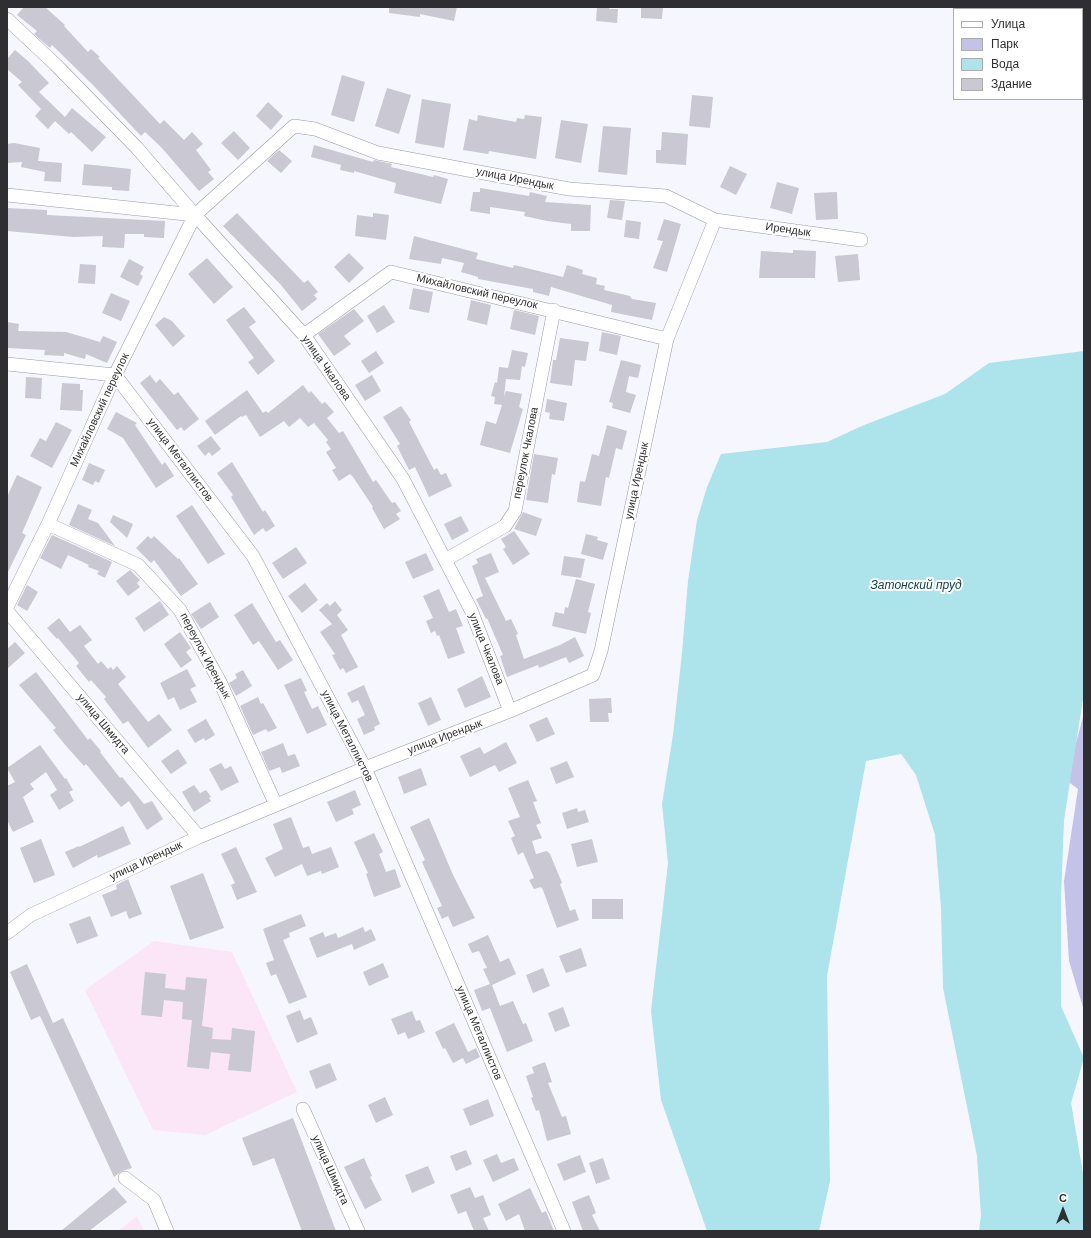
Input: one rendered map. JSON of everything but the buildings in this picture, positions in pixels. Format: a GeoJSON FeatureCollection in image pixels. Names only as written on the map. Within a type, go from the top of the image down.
{"type":"FeatureCollection","features":[{"type":"Feature","properties":{"kind":"street","name":"улица Чкалова"},"geometry":{"type":"LineString","coordinates":[[7,19],[56,65],[137,148],[195,215],[304,335],[404,478],[471,610],[510,711]]}},
{"type":"Feature","properties":{"kind":"street","name":"улица Ирендык"},"geometry":{"type":"LineString","coordinates":[[7,933],[31,915],[199,836],[510,711],[593,675],[601,651],[667,338],[715,220],[666,196],[569,189],[538,184],[378,153],[315,129],[294,126],[195,215]]}},
{"type":"Feature","properties":{"kind":"street"},"geometry":{"type":"LineString","coordinates":[[7,195],[195,215]]}},
{"type":"Feature","properties":{"kind":"street","name":"Михайловский переулок"},"geometry":{"type":"LineString","coordinates":[[7,608],[48,524],[115,374],[195,215]]}},
{"type":"Feature","properties":{"kind":"street","name":"Ирендык"},"geometry":{"type":"LineString","coordinates":[[715,220],[861,240]]}},
{"type":"Feature","properties":{"kind":"street","name":"Михайловский переулок"},"geometry":{"type":"LineString","coordinates":[[304,335],[391,272],[667,338]]}},
{"type":"Feature","properties":{"kind":"street","name":"переулок Чкалова"},"geometry":{"type":"LineString","coordinates":[[445,560],[505,526],[515,511],[554,310]]}},
{"type":"Feature","properties":{"kind":"street"},"geometry":{"type":"LineString","coordinates":[[7,364],[115,374]]}},
{"type":"Feature","properties":{"kind":"street","name":"улица Металлистов"},"geometry":{"type":"LineString","coordinates":[[115,374],[253,556],[365,768],[564,1231]]}},
{"type":"Feature","properties":{"kind":"street","name":"переулок Ирендык"},"geometry":{"type":"LineString","coordinates":[[48,524],[138,565],[180,610],[220,682],[276,805]]}},
{"type":"Feature","properties":{"kind":"street","name":"улица Шмидта"},"geometry":{"type":"LineString","coordinates":[[7,611],[199,836]]}},
{"type":"Feature","properties":{"kind":"street","name":"улица Шмидта"},"geometry":{"type":"LineString","coordinates":[[303,1109],[358,1231]]}},
{"type":"Feature","properties":{"kind":"street"},"geometry":{"type":"LineString","coordinates":[[125,1178],[154,1200],[167,1231]]}},
{"type":"Feature","properties":{"kind":"shaded area"},"geometry":{"type":"Polygon","coordinates":[[[154,941],[232,952],[297,1092],[205,1135],[153,1130],[85,990],[154,941]]]}},
{"type":"Feature","properties":{"kind":"shaded area"},"geometry":{"type":"Polygon","coordinates":[[[137,1216],[144,1231],[118,1231],[137,1216]]]}},
{"type":"Feature","properties":{"kind":"green space"},"geometry":{"type":"Polygon","coordinates":[[[1084,713],[1084,1011],[1069,961],[1064,881],[1078,789],[1066,780],[1084,713]]]}},
{"type":"Feature","properties":{"kind":"water","name":"Затонский пруд"},"geometry":{"type":"Polygon","coordinates":[[[1084,351],[1084,693],[1064,820],[1061,899],[1061,1006],[1084,1058],[1071,1103],[1084,1179],[1084,1231],[979,1231],[981,1215],[977,1156],[943,988],[941,908],[935,835],[916,775],[901,754],[866,761],[827,976],[830,1181],[819,1231],[707,1231],[661,1100],[651,1011],[668,863],[662,804],[673,735],[688,581],[697,520],[707,487],[721,454],[827,442],[864,425],[945,394],[989,363],[1084,351]]]}}]}
